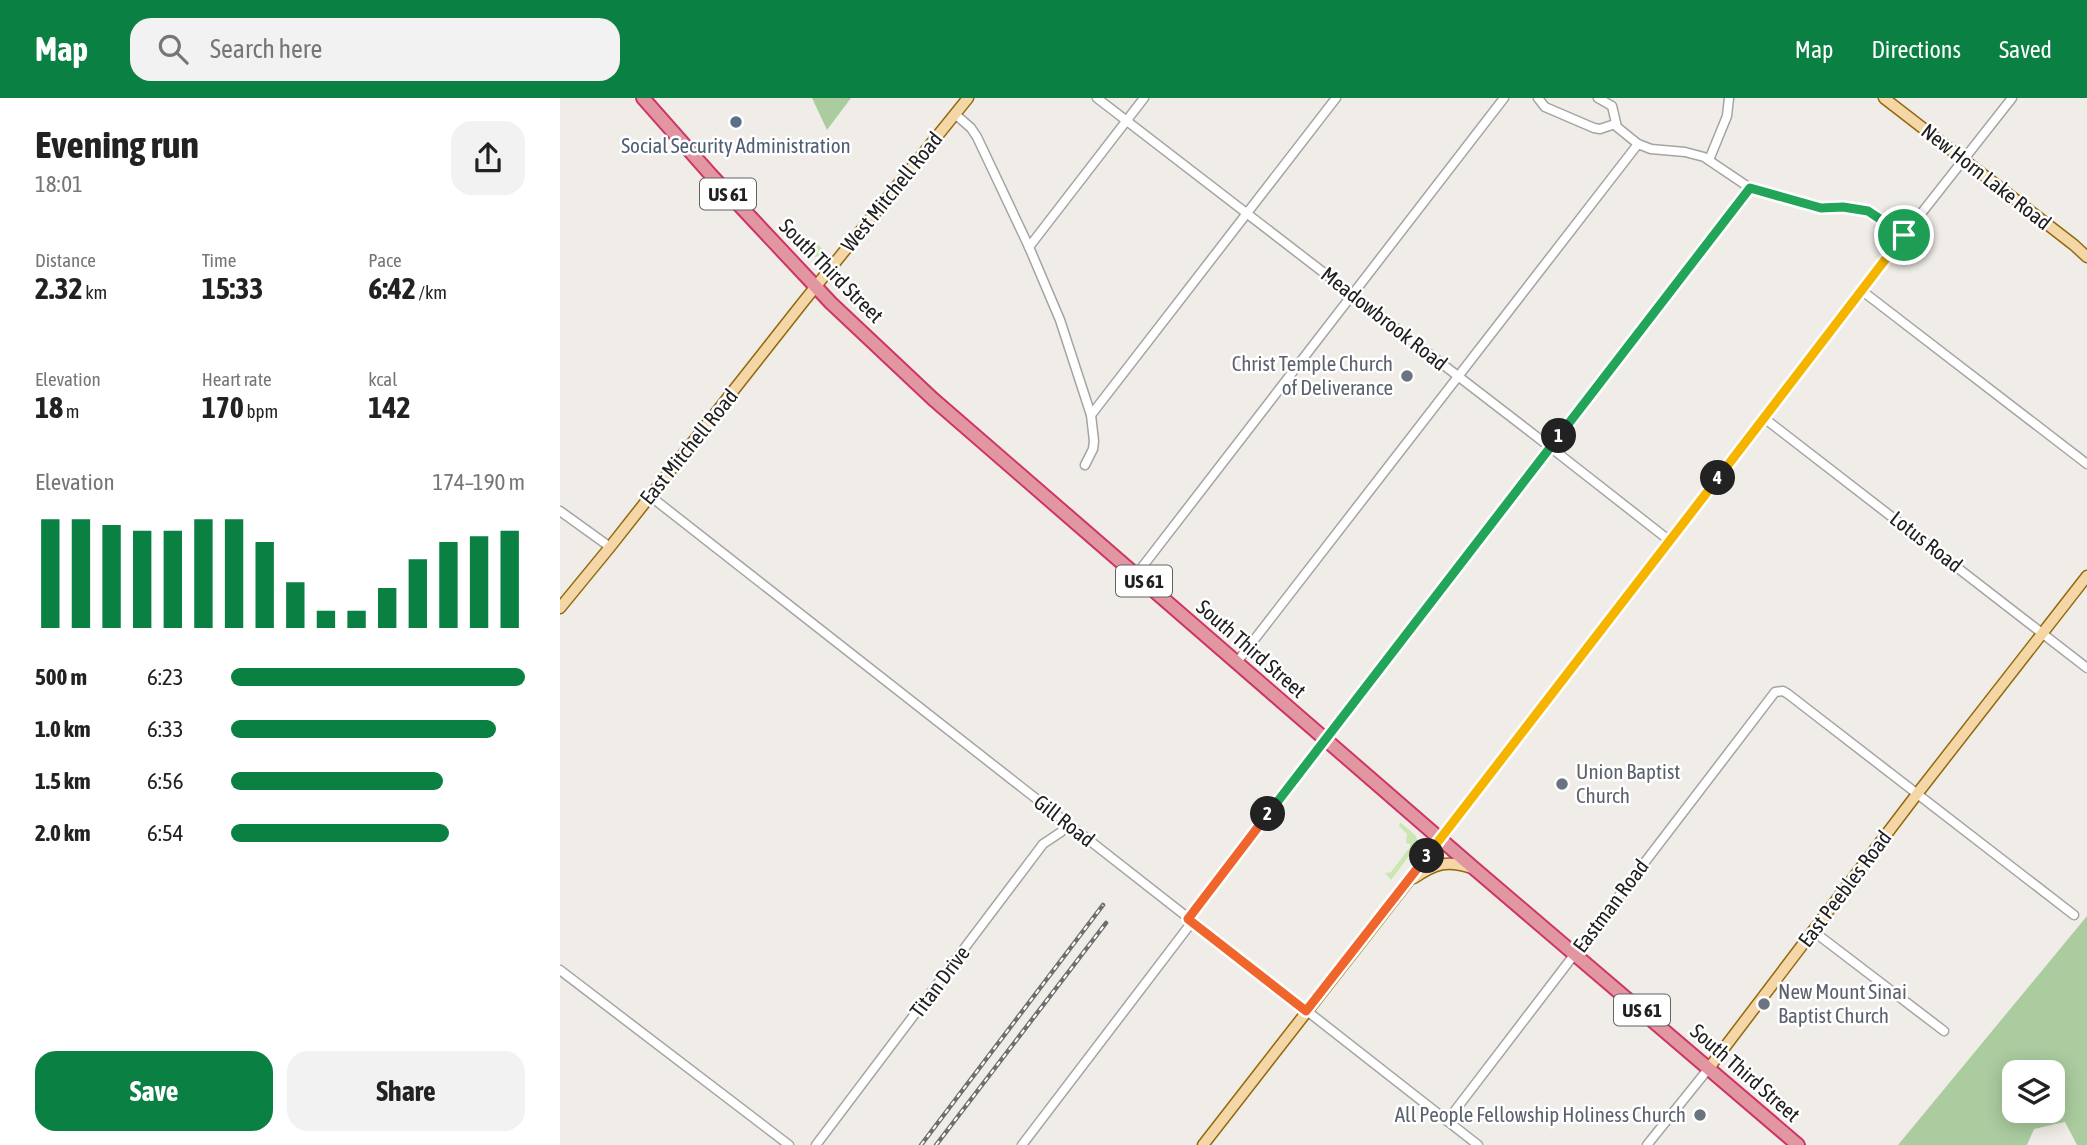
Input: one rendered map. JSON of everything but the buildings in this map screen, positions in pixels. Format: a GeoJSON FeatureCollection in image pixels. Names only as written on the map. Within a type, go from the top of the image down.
{"type":"FeatureCollection","features":[{"type":"Feature","properties":{"kind":"highway","name":"South Third Street"},"geometry":{"type":"LineString","coordinates":[[643,98],[831,303],[933,398],[1476,870],[1798,1145]]}},
{"type":"Feature","properties":{"kind":"main road","name":"West Mitchell Road"},"geometry":{"type":"LineString","coordinates":[[817,286],[968,98]]}},
{"type":"Feature","properties":{"kind":"main road","name":"New Horn Lake Road"},"geometry":{"type":"LineString","coordinates":[[1884,98],[2087,257]]}},
{"type":"Feature","properties":{"kind":"main road","name":"East Mitchell Road"},"geometry":{"type":"LineString","coordinates":[[560,608],[817,286]]}},
{"type":"Feature","properties":{"kind":"main road","name":"East Peebles Road"},"geometry":{"type":"LineString","coordinates":[[1709,1068],[2087,576]]}},
{"type":"Feature","properties":{"kind":"main road"},"geometry":{"type":"LineString","coordinates":[[1203,1145],[1442,838]]}},
{"type":"Feature","properties":{"kind":"main road"},"geometry":{"type":"LineString","coordinates":[[1403,887],[1433,866],[1459,864],[1476,870]]}},
{"type":"Feature","properties":{"kind":"street","name":"Meadowbrook Road"},"geometry":{"type":"LineString","coordinates":[[1097,98],[1670,541]]}},
{"type":"Feature","properties":{"kind":"street"},"geometry":{"type":"LineString","coordinates":[[1029,247],[1144,98]]}},
{"type":"Feature","properties":{"kind":"street"},"geometry":{"type":"LineString","coordinates":[[1090,415],[1336,98]]}},
{"type":"Feature","properties":{"kind":"street"},"geometry":{"type":"LineString","coordinates":[[1136,575],[1504,98]]}},
{"type":"Feature","properties":{"kind":"street"},"geometry":{"type":"LineString","coordinates":[[1538,98],[1545,107],[1594,128],[1600,129],[1615,124]]}},
{"type":"Feature","properties":{"kind":"street"},"geometry":{"type":"LineString","coordinates":[[1598,98],[1612,106],[1615,124],[1638,144],[1651,149],[1687,152],[1709,160],[1750,188],[1821,208],[1843,207],[1868,211],[1904,235]]}},
{"type":"Feature","properties":{"kind":"street"},"geometry":{"type":"LineString","coordinates":[[1709,160],[1727,116],[1729,98]]}},
{"type":"Feature","properties":{"kind":"street"},"geometry":{"type":"LineString","coordinates":[[1442,838],[1861,290],[2012,98]]}},
{"type":"Feature","properties":{"kind":"street"},"geometry":{"type":"LineString","coordinates":[[955,114],[977,137],[1060,320],[1090,415],[1094,441],[1091,455],[1085,465]]}},
{"type":"Feature","properties":{"kind":"street"},"geometry":{"type":"LineString","coordinates":[[1237,662],[1638,144]]}},
{"type":"Feature","properties":{"kind":"street"},"geometry":{"type":"LineString","coordinates":[[1022,1145],[1326,738],[1750,188]]}},
{"type":"Feature","properties":{"kind":"street"},"geometry":{"type":"LineString","coordinates":[[1861,290],[2087,464]]}},
{"type":"Feature","properties":{"kind":"street","name":"Lotus Road"},"geometry":{"type":"LineString","coordinates":[[1764,418],[2087,667]]}},
{"type":"Feature","properties":{"kind":"street","name":"Gill Road"},"geometry":{"type":"LineString","coordinates":[[650,495],[1478,1145]]}},
{"type":"Feature","properties":{"kind":"street"},"geometry":{"type":"LineString","coordinates":[[560,511],[610,547]]}},
{"type":"Feature","properties":{"kind":"street","name":"Eastman Road"},"geometry":{"type":"LineString","coordinates":[[1447,1121],[1775,692],[1783,691],[1788,694],[1917,794]]}},
{"type":"Feature","properties":{"kind":"street"},"geometry":{"type":"LineString","coordinates":[[1917,794],[2074,915]]}},
{"type":"Feature","properties":{"kind":"street","name":"Titan Drive"},"geometry":{"type":"LineString","coordinates":[[816,1145],[1043,844],[1061,832],[1067,823]]}},
{"type":"Feature","properties":{"kind":"street"},"geometry":{"type":"LineString","coordinates":[[1813,931],[1944,1031]]}},
{"type":"Feature","properties":{"kind":"street"},"geometry":{"type":"LineString","coordinates":[[560,970],[787,1144]]}},
{"type":"Feature","properties":{"kind":"street","name":"East Peebles Road"},"geometry":{"type":"LineString","coordinates":[[1647,1145],[1709,1068]]}},
{"type":"Feature","properties":{"kind":"green space"},"geometry":{"type":"Polygon","coordinates":[[[812,98],[851,98],[827,130],[812,98]]]}},
{"type":"Feature","properties":{"kind":"green space"},"geometry":{"type":"Polygon","coordinates":[[[796,245],[818,245],[825,251],[817,257],[810,256],[796,245]]]}},
{"type":"Feature","properties":{"kind":"green space"},"geometry":{"type":"Polygon","coordinates":[[[1400,822],[1416,836],[1418,844],[1391,880],[1385,873],[1391,872],[1410,847],[1410,844],[1406,843],[1407,834],[1399,826],[1400,822]]]}},
{"type":"Feature","properties":{"kind":"green space"},"geometry":{"type":"Polygon","coordinates":[[[2087,916],[2087,1145],[2077,1145],[2065,1122],[2065,1060],[2002,1060],[2002,1123],[2061,1123],[2034,1129],[2027,1145],[1898,1145],[2087,916]]]}},
{"type":"Feature","properties":{"kind":"railway"},"geometry":{"type":"LineString","coordinates":[[921,1145],[1103,905]]}},
{"type":"Feature","properties":{"kind":"railway"},"geometry":{"type":"LineString","coordinates":[[936,1145],[1106,923]]}},
{"type":"Feature","properties":{"kind":"place","name":"Social Security Administration"},"geometry":{"type":"Point","coordinates":[736,122]}},
{"type":"Feature","properties":{"kind":"place","name":"Christ Temple Church of Deliverance"},"geometry":{"type":"Point","coordinates":[1407,376]}},
{"type":"Feature","properties":{"kind":"place","name":"Union Baptist Church"},"geometry":{"type":"Point","coordinates":[1562,784]}},
{"type":"Feature","properties":{"kind":"place","name":"New Mount Sinai Baptist Church"},"geometry":{"type":"Point","coordinates":[1764,1004]}},
{"type":"Feature","properties":{"kind":"place","name":"All People Fellowship Holiness Church"},"geometry":{"type":"Point","coordinates":[1700,1115]}},
{"type":"Feature","properties":{"kind":"route"},"geometry":{"type":"LineString","coordinates":[[1750,188],[1821,208],[1843,207],[1868,211],[1904,235],[1466,807],[1306,1011],[1188,919],[1750,188]]}}]}
